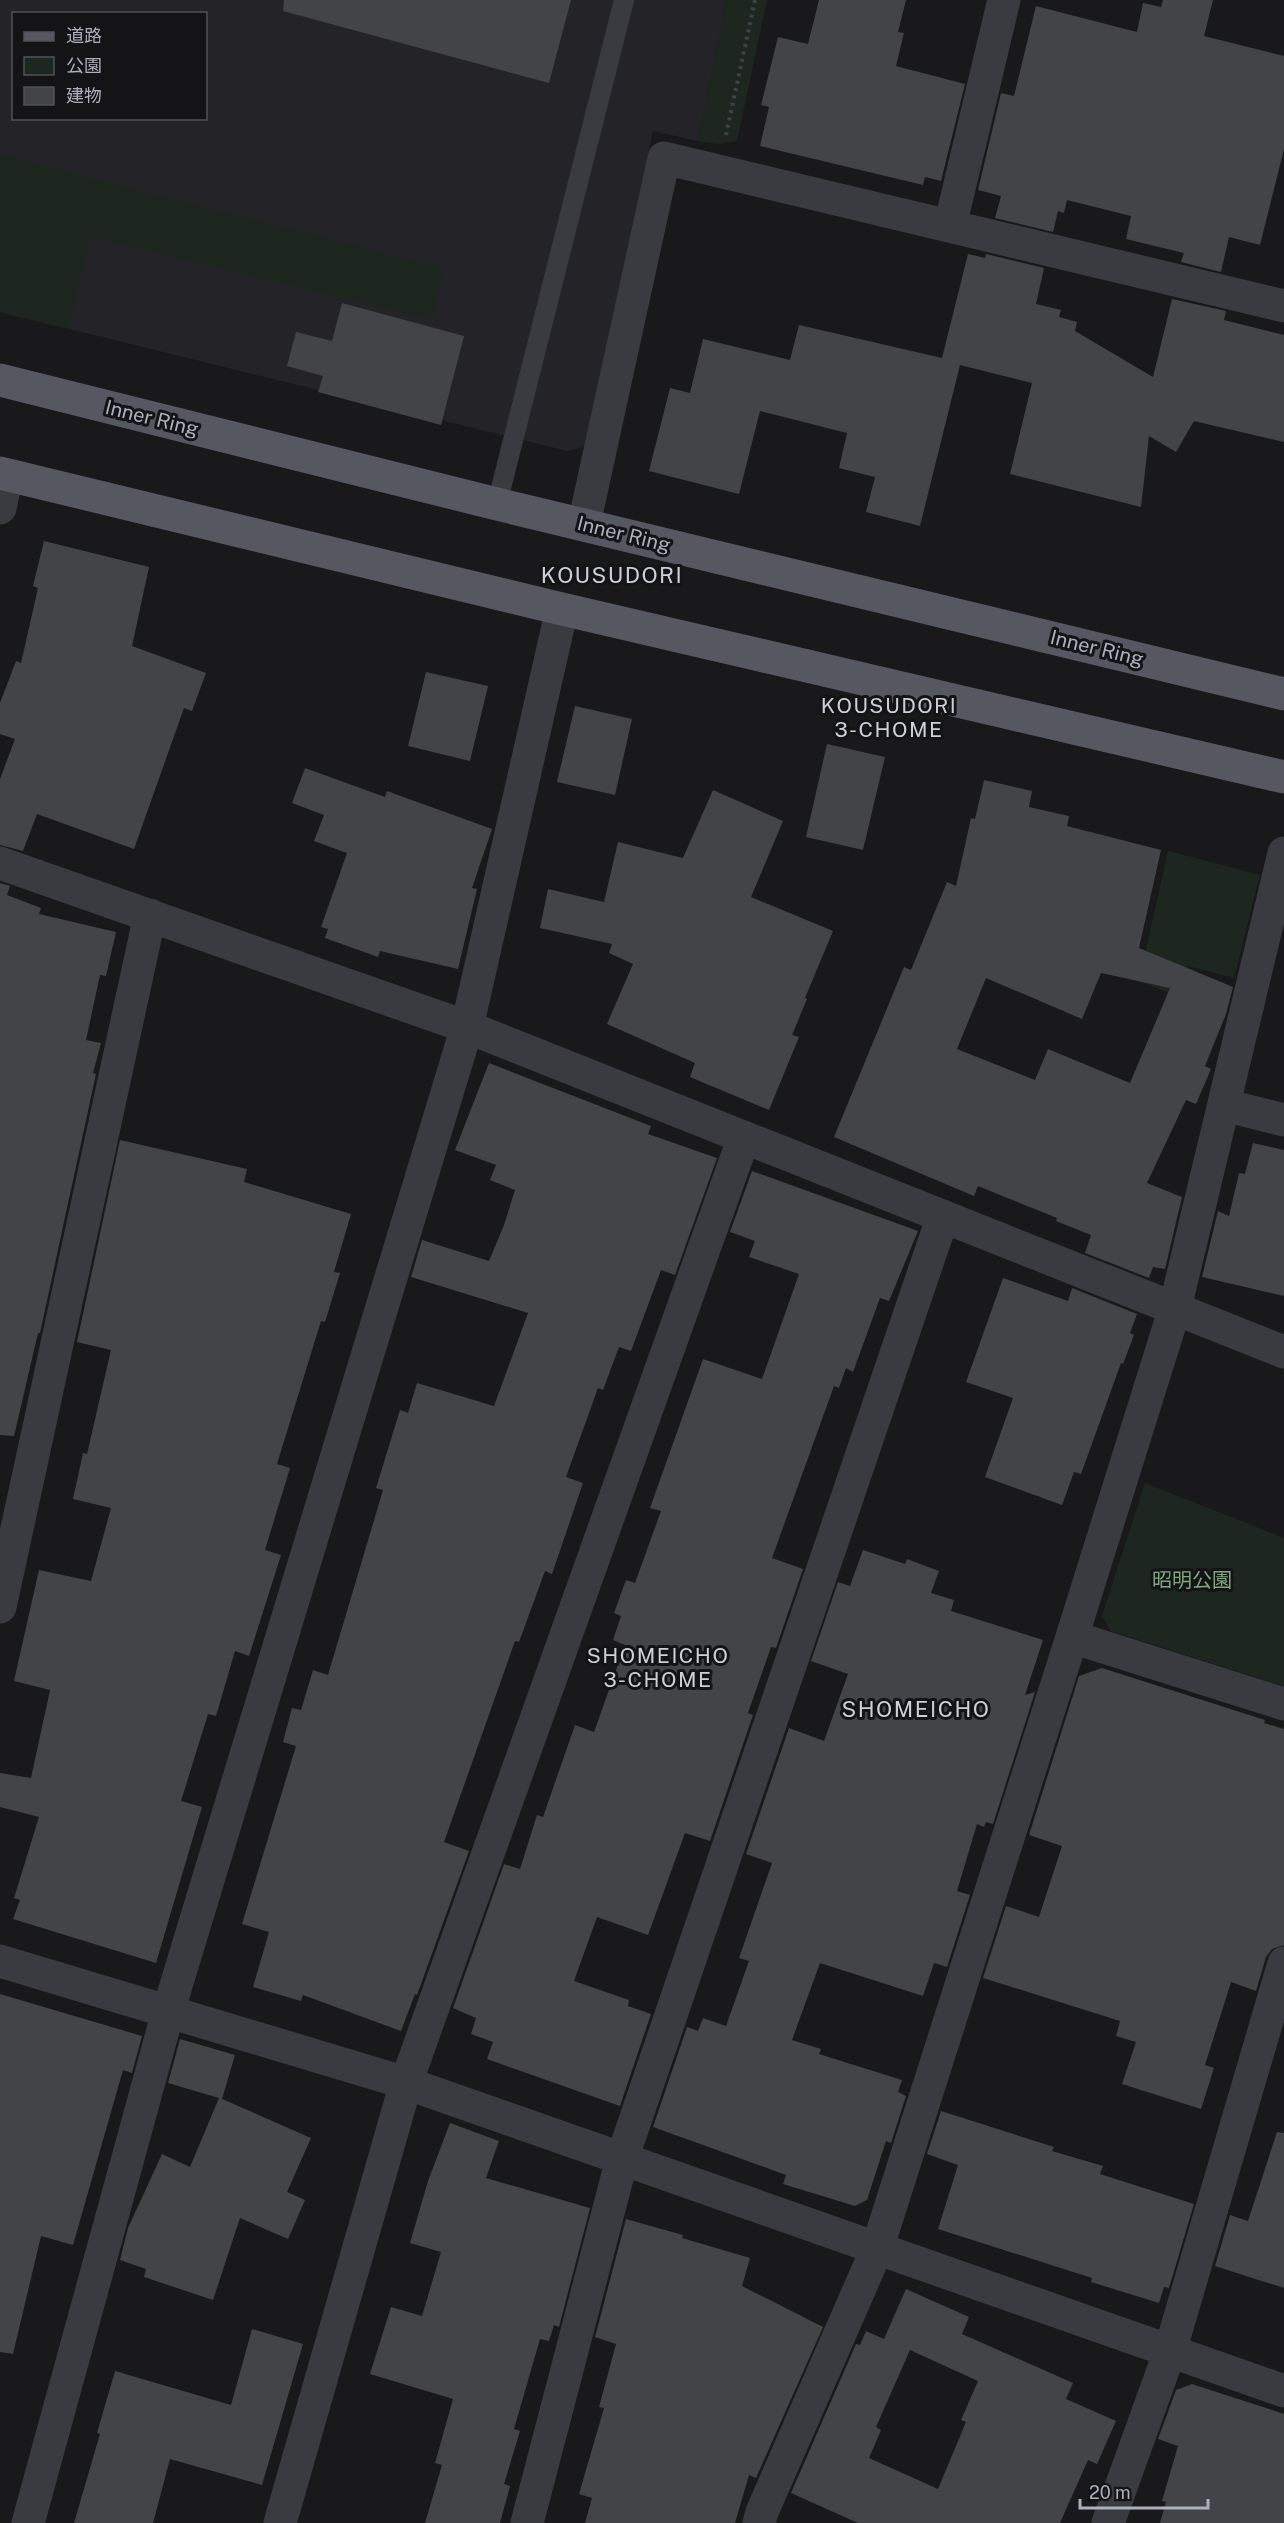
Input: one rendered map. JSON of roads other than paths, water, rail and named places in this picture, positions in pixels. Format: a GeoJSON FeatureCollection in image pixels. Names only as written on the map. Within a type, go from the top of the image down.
{"type":"FeatureCollection","features":[{"type":"Feature","properties":{"kind":"main road","name":"Inner Ring"},"geometry":{"type":"LineString","coordinates":[[0,380],[497,504],[1284,693]]}},
{"type":"Feature","properties":{"kind":"main road"},"geometry":{"type":"LineString","coordinates":[[4,474],[562,609],[1284,777]]}},
{"type":"Feature","properties":{"kind":"street"},"geometry":{"type":"LineString","coordinates":[[950,226],[1004,0]]}},
{"type":"Feature","properties":{"kind":"street"},"geometry":{"type":"LineString","coordinates":[[584,524],[664,158],[1284,306]]}},
{"type":"Feature","properties":{"kind":"street"},"geometry":{"type":"LineString","coordinates":[[0,508],[4,474]]}},
{"type":"Feature","properties":{"kind":"street"},"geometry":{"type":"LineString","coordinates":[[28,2523],[168,2012],[467,1027],[562,609]]}},
{"type":"Feature","properties":{"kind":"street"},"geometry":{"type":"LineString","coordinates":[[759,2523],[877,2249],[1072,1637],[1175,1308],[1284,853]]}},
{"type":"Feature","properties":{"kind":"street"},"geometry":{"type":"LineString","coordinates":[[0,863],[467,1027],[1284,1352]]}},
{"type":"Feature","properties":{"kind":"street"},"geometry":{"type":"LineString","coordinates":[[0,1607],[150,915]]}},
{"type":"Feature","properties":{"kind":"street"},"geometry":{"type":"LineString","coordinates":[[1224,1105],[1284,1120]]}},
{"type":"Feature","properties":{"kind":"street"},"geometry":{"type":"LineString","coordinates":[[280,2523],[406,2083],[744,1137]]}},
{"type":"Feature","properties":{"kind":"street"},"geometry":{"type":"LineString","coordinates":[[527,2523],[622,2159],[943,1216]]}},
{"type":"Feature","properties":{"kind":"street"},"geometry":{"type":"LineString","coordinates":[[1072,1637],[1284,1704]]}},
{"type":"Feature","properties":{"kind":"street"},"geometry":{"type":"LineString","coordinates":[[0,1961],[406,2083],[1284,2391]]}},
{"type":"Feature","properties":{"kind":"street"},"geometry":{"type":"LineString","coordinates":[[1108,2523],[1170,2351],[1284,1963]]}},
{"type":"Feature","properties":{"kind":"lane"},"geometry":{"type":"LineString","coordinates":[[497,504],[624,0]]}},
{"type":"Feature","properties":{"kind":"district","name":"KOUSUDORI"},"geometry":{"type":"Point","coordinates":[612,575]}},
{"type":"Feature","properties":{"kind":"district","name":"KOUSUDORI 3-CHOME"},"geometry":{"type":"Point","coordinates":[889,717]}},
{"type":"Feature","properties":{"kind":"district","name":"SHOMEICHO 3-CHOME"},"geometry":{"type":"Point","coordinates":[658,1667]}},
{"type":"Feature","properties":{"kind":"district","name":"SHOMEICHO"},"geometry":{"type":"Point","coordinates":[916,1709]}},
{"type":"Feature","properties":{"kind":"park label","name":"昭明公園"},"geometry":{"type":"Point","coordinates":[1192,1580]}}]}
